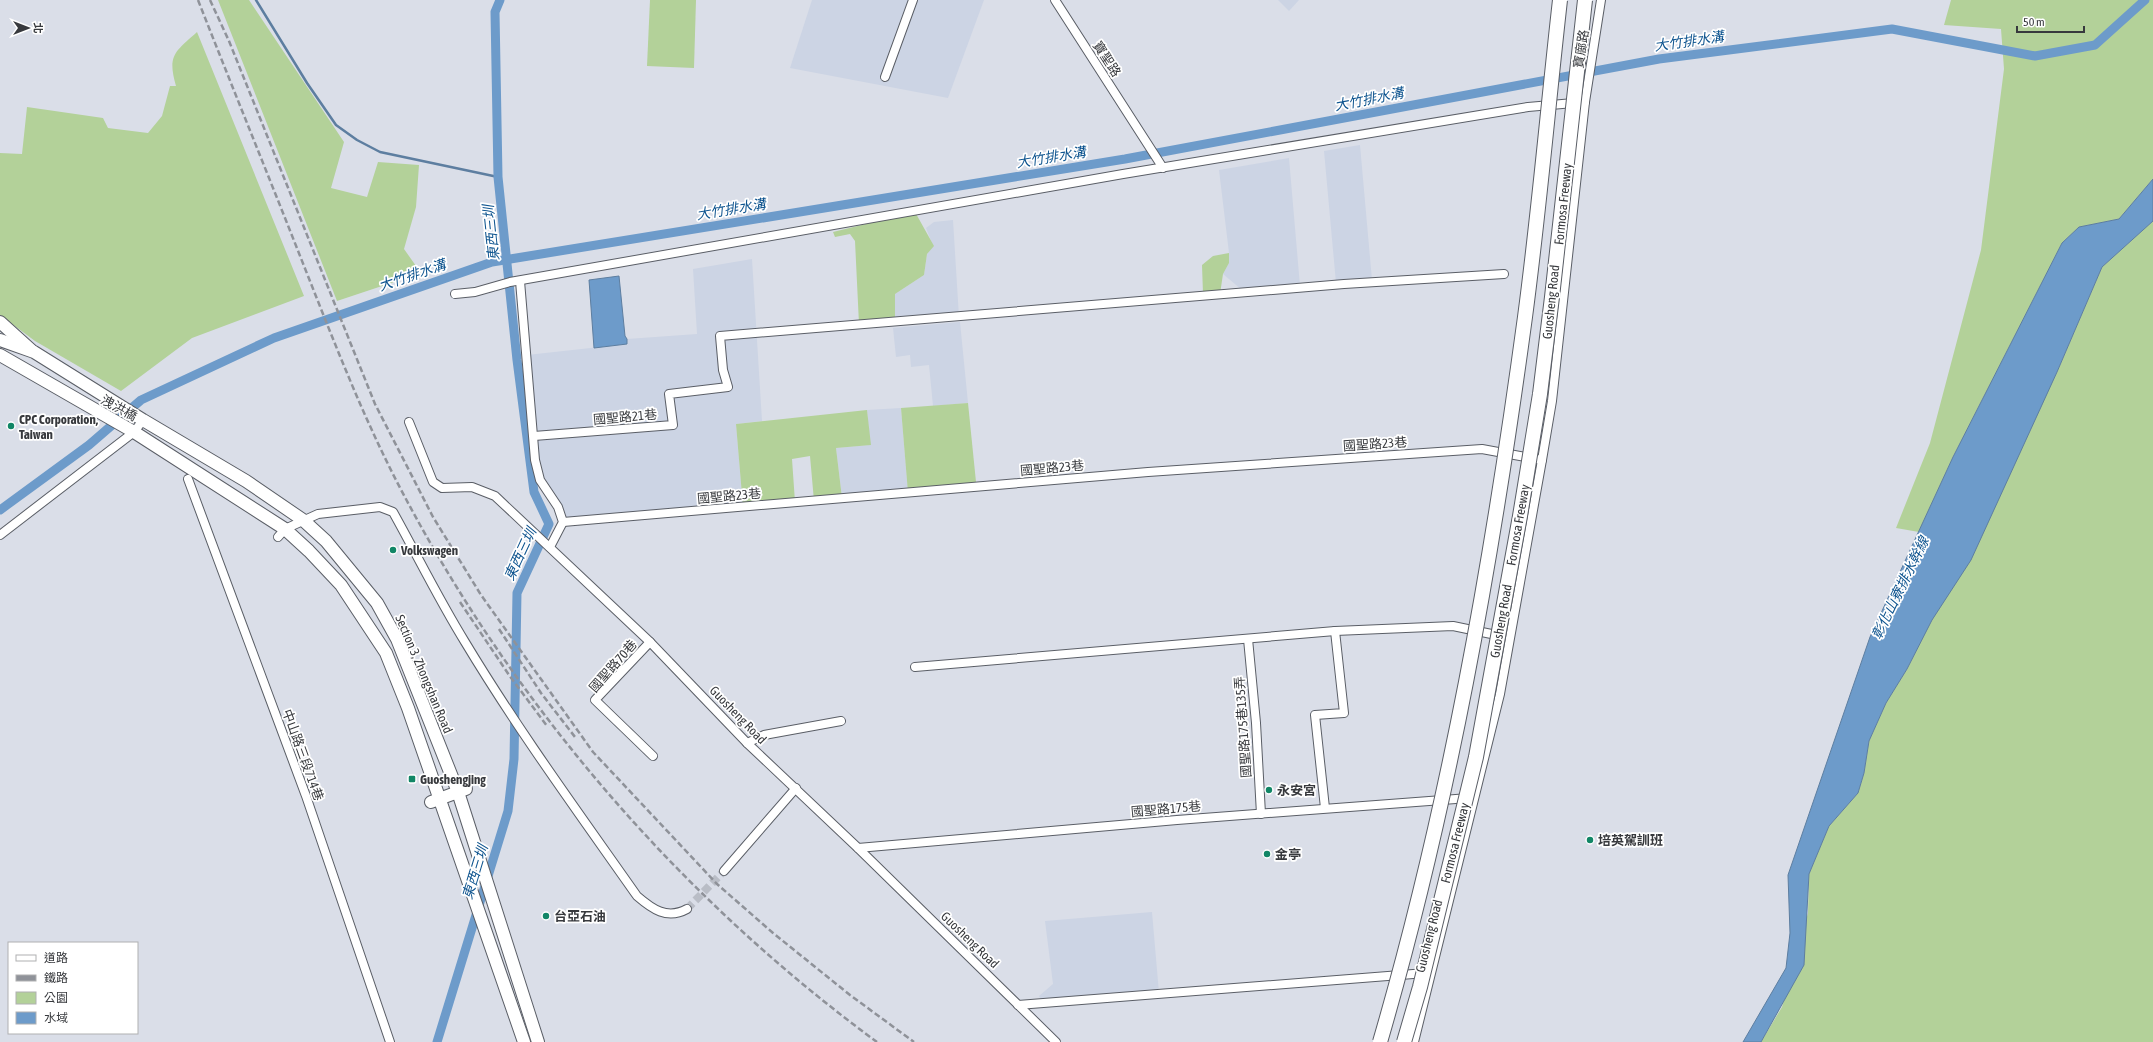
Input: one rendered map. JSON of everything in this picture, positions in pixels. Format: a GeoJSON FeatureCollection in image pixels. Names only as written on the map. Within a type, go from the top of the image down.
{"type":"FeatureCollection","features":[{"type":"Feature","properties":{"kind":"highway","name":"Formosa Freeway"},"geometry":{"type":"LineString","coordinates":[[1380,1042],[1423,881],[1454,743],[1481,605],[1525,317],[1560,0]]}},
{"type":"Feature","properties":{"kind":"highway","name":"Formosa Freeway"},"geometry":{"type":"LineString","coordinates":[[1404,1042],[1420,986],[1476,757],[1519,523],[1540,394],[1584,0]]}},
{"type":"Feature","properties":{"kind":"main road"},"geometry":{"type":"LineString","coordinates":[[0,322],[34,352]]}},
{"type":"Feature","properties":{"kind":"main road"},"geometry":{"type":"LineString","coordinates":[[0,340],[34,352]]}},
{"type":"Feature","properties":{"kind":"main road","name":"洩洪橋"},"geometry":{"type":"LineString","coordinates":[[34,352],[141,419]]}},
{"type":"Feature","properties":{"kind":"main road","name":"洩洪橋"},"geometry":{"type":"LineString","coordinates":[[0,355],[133,432]]}},
{"type":"Feature","properties":{"kind":"main road","name":"Section 3, Zhongshan Road"},"geometry":{"type":"LineString","coordinates":[[141,419],[246,482],[303,520],[331,546],[377,603],[397,639],[462,791],[538,1042]]}},
{"type":"Feature","properties":{"kind":"main road","name":"Section 3, Zhongshan Road"},"geometry":{"type":"LineString","coordinates":[[133,432],[309,551],[341,586],[386,652],[408,708],[435,800],[524,1042]]}},
{"type":"Feature","properties":{"kind":"main road"},"geometry":{"type":"LineString","coordinates":[[435,800],[462,791]]}},
{"type":"Feature","properties":{"kind":"street"},"geometry":{"type":"LineString","coordinates":[[885,77],[913,0]]}},
{"type":"Feature","properties":{"kind":"street","name":"寶聖路"},"geometry":{"type":"LineString","coordinates":[[1055,0],[1163,168]]}},
{"type":"Feature","properties":{"kind":"street","name":"寶廍路"},"geometry":{"type":"LineString","coordinates":[[1585,102],[1601,0]]}},
{"type":"Feature","properties":{"kind":"street"},"geometry":{"type":"LineString","coordinates":[[455,294],[476,292],[510,282],[1163,168],[1528,107],[1585,102]]}},
{"type":"Feature","properties":{"kind":"street","name":"Guosheng Road"},"geometry":{"type":"LineString","coordinates":[[1414,1042],[1476,798],[1500,694],[1552,401],[1585,102]]}},
{"type":"Feature","properties":{"kind":"street","name":"國聖路21巷"},"geometry":{"type":"LineString","coordinates":[[534,436],[673,425],[669,394],[728,387],[723,370],[720,336],[978,316],[1344,284],[1504,274]]}},
{"type":"Feature","properties":{"kind":"street"},"geometry":{"type":"LineString","coordinates":[[520,281],[535,460],[540,480],[558,507],[563,522],[550,547]]}},
{"type":"Feature","properties":{"kind":"street"},"geometry":{"type":"LineString","coordinates":[[0,535],[133,432],[141,419]]}},
{"type":"Feature","properties":{"kind":"street","name":"Guosheng Road"},"geometry":{"type":"LineString","coordinates":[[409,422],[433,482],[442,488],[472,487],[495,496],[650,642],[747,743],[796,788],[1056,1042]]}},
{"type":"Feature","properties":{"kind":"street","name":"國聖路23巷"},"geometry":{"type":"LineString","coordinates":[[563,522],[1148,472],[1474,449],[1482,449],[1542,460]]}},
{"type":"Feature","properties":{"kind":"street","name":"中山路三段714巷"},"geometry":{"type":"LineString","coordinates":[[188,479],[306,796],[390,1042]]}},
{"type":"Feature","properties":{"kind":"street"},"geometry":{"type":"LineString","coordinates":[[281,533],[303,520],[318,514],[380,507],[393,512],[464,641],[535,753],[637,896],[658,912],[669,914],[687,909]]}},
{"type":"Feature","properties":{"kind":"street"},"geometry":{"type":"LineString","coordinates":[[915,667],[1335,631],[1453,626],[1510,637]]}},
{"type":"Feature","properties":{"kind":"street"},"geometry":{"type":"LineString","coordinates":[[1325,808],[1315,715],[1344,713],[1335,631]]}},
{"type":"Feature","properties":{"kind":"street","name":"國聖路175巷135弄"},"geometry":{"type":"LineString","coordinates":[[1248,639],[1256,723],[1261,814]]}},
{"type":"Feature","properties":{"kind":"street","name":"國聖路70巷"},"geometry":{"type":"LineString","coordinates":[[650,642],[595,700],[653,756]]}},
{"type":"Feature","properties":{"kind":"street"},"geometry":{"type":"LineString","coordinates":[[747,743],[764,735],[841,721]]}},
{"type":"Feature","properties":{"kind":"street"},"geometry":{"type":"LineString","coordinates":[[724,871],[796,788]]}},
{"type":"Feature","properties":{"kind":"street","name":"國聖路175巷"},"geometry":{"type":"LineString","coordinates":[[858,848],[1325,808],[1476,798]]}},
{"type":"Feature","properties":{"kind":"street"},"geometry":{"type":"LineString","coordinates":[[1018,1005],[1432,972]]}},
{"type":"Feature","properties":{"kind":"shaded area"},"geometry":{"type":"Polygon","coordinates":[[[812,0],[984,0],[948,98],[790,68],[812,0]]]}},
{"type":"Feature","properties":{"kind":"shaded area"},"geometry":{"type":"Polygon","coordinates":[[[1278,0],[1299,0],[1289,11],[1278,0]]]}},
{"type":"Feature","properties":{"kind":"shaded area"},"geometry":{"type":"Polygon","coordinates":[[[1360,145],[1372,280],[1336,283],[1324,151],[1360,145]]]}},
{"type":"Feature","properties":{"kind":"shaded area"},"geometry":{"type":"Polygon","coordinates":[[[1289,158],[1300,286],[1242,290],[1223,274],[1229,263],[1229,253],[1219,170],[1289,158]]]}},
{"type":"Feature","properties":{"kind":"shaded area"},"geometry":{"type":"Polygon","coordinates":[[[953,220],[959,317],[895,321],[895,294],[924,275],[927,254],[933,246],[926,228],[934,222],[953,220]]]}},
{"type":"Feature","properties":{"kind":"shaded area"},"geometry":{"type":"Polygon","coordinates":[[[752,259],[762,421],[736,424],[743,507],[567,522],[537,475],[527,355],[627,344],[627,339],[697,334],[693,269],[752,259]]]}},
{"type":"Feature","properties":{"kind":"shaded area"},"geometry":{"type":"Polygon","coordinates":[[[960,322],[968,403],[933,406],[929,365],[911,367],[910,355],[896,357],[893,328],[960,322]]]}},
{"type":"Feature","properties":{"kind":"shaded area"},"geometry":{"type":"Polygon","coordinates":[[[901,408],[908,493],[842,498],[836,448],[870,445],[867,410],[901,408]]]}},
{"type":"Feature","properties":{"kind":"shaded area"},"geometry":{"type":"Polygon","coordinates":[[[1152,912],[1159,993],[1043,1003],[1039,996],[1053,984],[1045,921],[1152,912]]]}},
{"type":"Feature","properties":{"kind":"green space"},"geometry":{"type":"Polygon","coordinates":[[[218,0],[249,0],[344,142],[331,188],[367,197],[378,162],[419,165],[416,207],[404,249],[421,273],[337,301],[218,0]]]}},
{"type":"Feature","properties":{"kind":"green space"},"geometry":{"type":"Polygon","coordinates":[[[650,0],[696,0],[694,68],[647,66],[650,0]]]}},
{"type":"Feature","properties":{"kind":"green space"},"geometry":{"type":"Polygon","coordinates":[[[1951,0],[2153,0],[2153,179],[2119,219],[2079,227],[2062,243],[1953,457],[1919,532],[1896,528],[1930,443],[1981,250],[2004,69],[2001,29],[1944,25],[1951,0]]]}},
{"type":"Feature","properties":{"kind":"green space"},"geometry":{"type":"Polygon","coordinates":[[[197,32],[304,296],[192,338],[121,391],[35,341],[0,315],[0,153],[22,154],[27,107],[103,118],[108,128],[148,133],[162,116],[170,86],[176,86],[172,67],[175,55],[178,50],[197,32]]]}},
{"type":"Feature","properties":{"kind":"green space"},"geometry":{"type":"Polygon","coordinates":[[[915,212],[934,246],[927,254],[924,275],[895,294],[895,321],[859,324],[855,241],[850,234],[835,237],[833,232],[915,212]]]}},
{"type":"Feature","properties":{"kind":"green space"},"geometry":{"type":"Polygon","coordinates":[[[2153,221],[2153,1042],[1761,1042],[1782,1007],[1808,913],[1809,874],[1829,826],[1858,793],[1864,773],[1869,741],[1886,703],[1907,669],[2057,372],[2102,267],[2153,221]]]}},
{"type":"Feature","properties":{"kind":"green space"},"geometry":{"type":"Polygon","coordinates":[[[1229,253],[1229,263],[1223,274],[1220,294],[1203,294],[1202,265],[1213,256],[1229,253]]]}},
{"type":"Feature","properties":{"kind":"green space"},"geometry":{"type":"Polygon","coordinates":[[[968,403],[976,482],[908,493],[901,408],[968,403]]]}},
{"type":"Feature","properties":{"kind":"green space"},"geometry":{"type":"Polygon","coordinates":[[[867,410],[871,445],[836,448],[842,498],[814,501],[810,456],[792,459],[795,502],[743,507],[736,424],[867,410]]]}},
{"type":"Feature","properties":{"kind":"water","name":"彰化山寮排水幹線"},"geometry":{"type":"Polygon","coordinates":[[[2153,179],[2153,221],[2102,267],[2057,372],[1971,560],[1932,620],[1907,669],[1886,703],[1869,741],[1864,773],[1858,793],[1829,826],[1809,874],[1804,965],[1761,1042],[1743,1042],[1786,968],[1790,933],[1788,875],[1870,637],[1953,457],[2062,243],[2079,227],[2119,219],[2153,179]]]}},
{"type":"Feature","properties":{"kind":"water"},"geometry":{"type":"Polygon","coordinates":[[[619,276],[627,344],[594,348],[589,280],[619,276]]]}},
{"type":"Feature","properties":{"kind":"waterway"},"geometry":{"type":"LineString","coordinates":[[256,0],[307,83],[336,125],[357,140],[380,152],[498,177]]}},
{"type":"Feature","properties":{"kind":"waterway","name":"東西三圳"},"geometry":{"type":"LineString","coordinates":[[437,1042],[508,811],[514,759],[517,593],[549,524],[534,492],[517,360],[498,177],[495,12],[500,0]]}},
{"type":"Feature","properties":{"kind":"waterway","name":"大竹排水溝"},"geometry":{"type":"LineString","coordinates":[[0,510],[89,445],[141,400],[274,338],[492,262],[1125,159],[1659,59],[1892,29],[2035,56],[2095,45],[2145,0]]}},
{"type":"Feature","properties":{"kind":"tunnel"},"geometry":{"type":"LineString","coordinates":[[687,909],[724,871]]}},
{"type":"Feature","properties":{"kind":"railway"},"geometry":{"type":"LineString","coordinates":[[198,0],[337,348],[371,429],[397,482],[442,563],[492,642],[547,717],[605,790],[668,859],[734,924],[804,985],[877,1042]]}},
{"type":"Feature","properties":{"kind":"railway"},"geometry":{"type":"LineString","coordinates":[[210,0],[229,41],[375,404],[433,517],[481,595],[593,752],[717,884],[773,933],[850,995],[914,1042]]}},
{"type":"Feature","properties":{"kind":"railway"},"geometry":{"type":"LineString","coordinates":[[460,602],[509,675],[547,726]]}},
{"type":"Feature","properties":{"kind":"railway"},"geometry":{"type":"LineString","coordinates":[[499,629],[541,693],[575,737]]}},
{"type":"Feature","properties":{"kind":"place","name":"CPC Corporation, Taiwan"},"geometry":{"type":"Point","coordinates":[11,426]}},
{"type":"Feature","properties":{"kind":"place","name":"Volkswagen"},"geometry":{"type":"Point","coordinates":[393,550]}},
{"type":"Feature","properties":{"kind":"place","name":"Guoshengjing"},"geometry":{"type":"Point","coordinates":[412,779]}},
{"type":"Feature","properties":{"kind":"place","name":"永安宮"},"geometry":{"type":"Point","coordinates":[1269,790]}},
{"type":"Feature","properties":{"kind":"place","name":"培英駕訓班"},"geometry":{"type":"Point","coordinates":[1590,840]}},
{"type":"Feature","properties":{"kind":"place","name":"金亭"},"geometry":{"type":"Point","coordinates":[1267,854]}},
{"type":"Feature","properties":{"kind":"place","name":"台亞石油"},"geometry":{"type":"Point","coordinates":[546,916]}}]}
